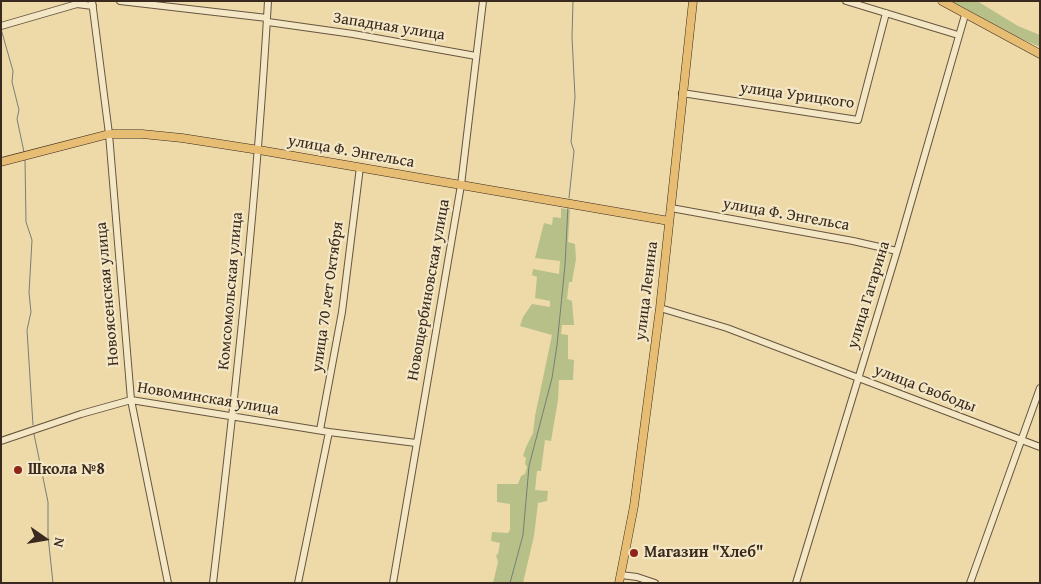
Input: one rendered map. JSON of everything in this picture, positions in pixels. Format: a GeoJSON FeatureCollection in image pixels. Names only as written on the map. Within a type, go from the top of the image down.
{"type":"FeatureCollection","features":[{"type":"Feature","properties":{"kind":"main road","name":"улица Ленина"},"geometry":{"type":"LineString","coordinates":[[620,579],[634,506],[660,308],[693,1]]}},
{"type":"Feature","properties":{"kind":"main road"},"geometry":{"type":"LineString","coordinates":[[942,1],[1040,54]]}},
{"type":"Feature","properties":{"kind":"main road","name":"улица Ф. Энгельса"},"geometry":{"type":"LineString","coordinates":[[1,162],[109,134],[142,134],[182,138],[258,150],[669,221]]}},
{"type":"Feature","properties":{"kind":"street","name":"Западная улица"},"geometry":{"type":"LineString","coordinates":[[120,1],[267,20],[476,56]]}},
{"type":"Feature","properties":{"kind":"street","name":"Комсомольская улица"},"geometry":{"type":"LineString","coordinates":[[213,583],[233,417],[258,150],[268,1]]}},
{"type":"Feature","properties":{"kind":"street","name":"Новощербиновская улица"},"geometry":{"type":"LineString","coordinates":[[393,583],[461,185],[483,1]]}},
{"type":"Feature","properties":{"kind":"street"},"geometry":{"type":"LineString","coordinates":[[846,1],[958,35]]}},
{"type":"Feature","properties":{"kind":"street"},"geometry":{"type":"LineString","coordinates":[[1,26],[77,4],[93,3]]}},
{"type":"Feature","properties":{"kind":"street","name":"Новоясенская улица"},"geometry":{"type":"LineString","coordinates":[[93,3],[109,134],[131,400],[168,583]]}},
{"type":"Feature","properties":{"kind":"street","name":"улица Урицкого"},"geometry":{"type":"LineString","coordinates":[[682,93],[858,120],[886,13]]}},
{"type":"Feature","properties":{"kind":"street","name":"улица Гагарина"},"geometry":{"type":"LineString","coordinates":[[796,583],[897,252],[965,15]]}},
{"type":"Feature","properties":{"kind":"street","name":"улица 70 лет Октября"},"geometry":{"type":"LineString","coordinates":[[320,430],[342,312],[360,167]]}},
{"type":"Feature","properties":{"kind":"street","name":"улица Ф. Энгельса"},"geometry":{"type":"LineString","coordinates":[[671,208],[853,241],[897,252]]}},
{"type":"Feature","properties":{"kind":"street","name":"улица Свободы"},"geometry":{"type":"LineString","coordinates":[[660,308],[727,328],[1040,447]]}},
{"type":"Feature","properties":{"kind":"street"},"geometry":{"type":"LineString","coordinates":[[970,583],[1040,388]]}},
{"type":"Feature","properties":{"kind":"street","name":"Новоминская улица"},"geometry":{"type":"LineString","coordinates":[[1,441],[81,414],[131,400],[329,432],[416,443]]}},
{"type":"Feature","properties":{"kind":"street"},"geometry":{"type":"LineString","coordinates":[[298,583],[329,432]]}},
{"type":"Feature","properties":{"kind":"street"},"geometry":{"type":"LineString","coordinates":[[620,579],[637,577],[654,583]]}},
{"type":"Feature","properties":{"kind":"green space"},"geometry":{"type":"Polygon","coordinates":[[[951,1],[977,1],[1018,26],[1040,35],[1040,47],[1012,35],[951,1]]]}},
{"type":"Feature","properties":{"kind":"green space"},"geometry":{"type":"Polygon","coordinates":[[[561,208],[570,210],[568,242],[575,244],[576,259],[572,282],[569,282],[567,299],[572,301],[574,325],[562,325],[561,334],[568,335],[568,359],[574,360],[573,380],[559,380],[558,400],[551,441],[545,440],[541,471],[537,471],[535,490],[548,491],[547,501],[538,503],[534,536],[523,583],[493,583],[498,562],[496,555],[498,554],[500,543],[491,541],[492,532],[508,533],[510,530],[510,504],[497,502],[497,484],[518,484],[521,476],[525,474],[527,467],[525,464],[526,458],[523,456],[533,433],[552,335],[520,326],[523,317],[532,304],[550,307],[550,301],[535,298],[537,277],[532,275],[533,269],[559,274],[560,261],[535,258],[544,223],[552,225],[553,217],[561,218],[561,208]]]}},
{"type":"Feature","properties":{"kind":"waterway"},"geometry":{"type":"LineString","coordinates":[[569,198],[574,151],[571,142],[575,97],[572,37],[573,1]]}},
{"type":"Feature","properties":{"kind":"waterway"},"geometry":{"type":"LineString","coordinates":[[1,29],[13,71],[12,82],[19,110],[17,119],[24,152]]}},
{"type":"Feature","properties":{"kind":"waterway"},"geometry":{"type":"LineString","coordinates":[[25,159],[26,222],[32,240],[29,293],[31,312],[27,330],[33,425]]}},
{"type":"Feature","properties":{"kind":"waterway"},"geometry":{"type":"LineString","coordinates":[[510,583],[523,535],[529,466],[552,378],[565,265],[568,206]]}},
{"type":"Feature","properties":{"kind":"waterway"},"geometry":{"type":"LineString","coordinates":[[34,434],[48,502],[48,536],[53,583]]}},
{"type":"Feature","properties":{"kind":"place","name":"Школа №8"},"geometry":{"type":"Point","coordinates":[18,470]}},
{"type":"Feature","properties":{"kind":"place","name":"Магазин \"Хлеб\""},"geometry":{"type":"Point","coordinates":[634,553]}}]}
